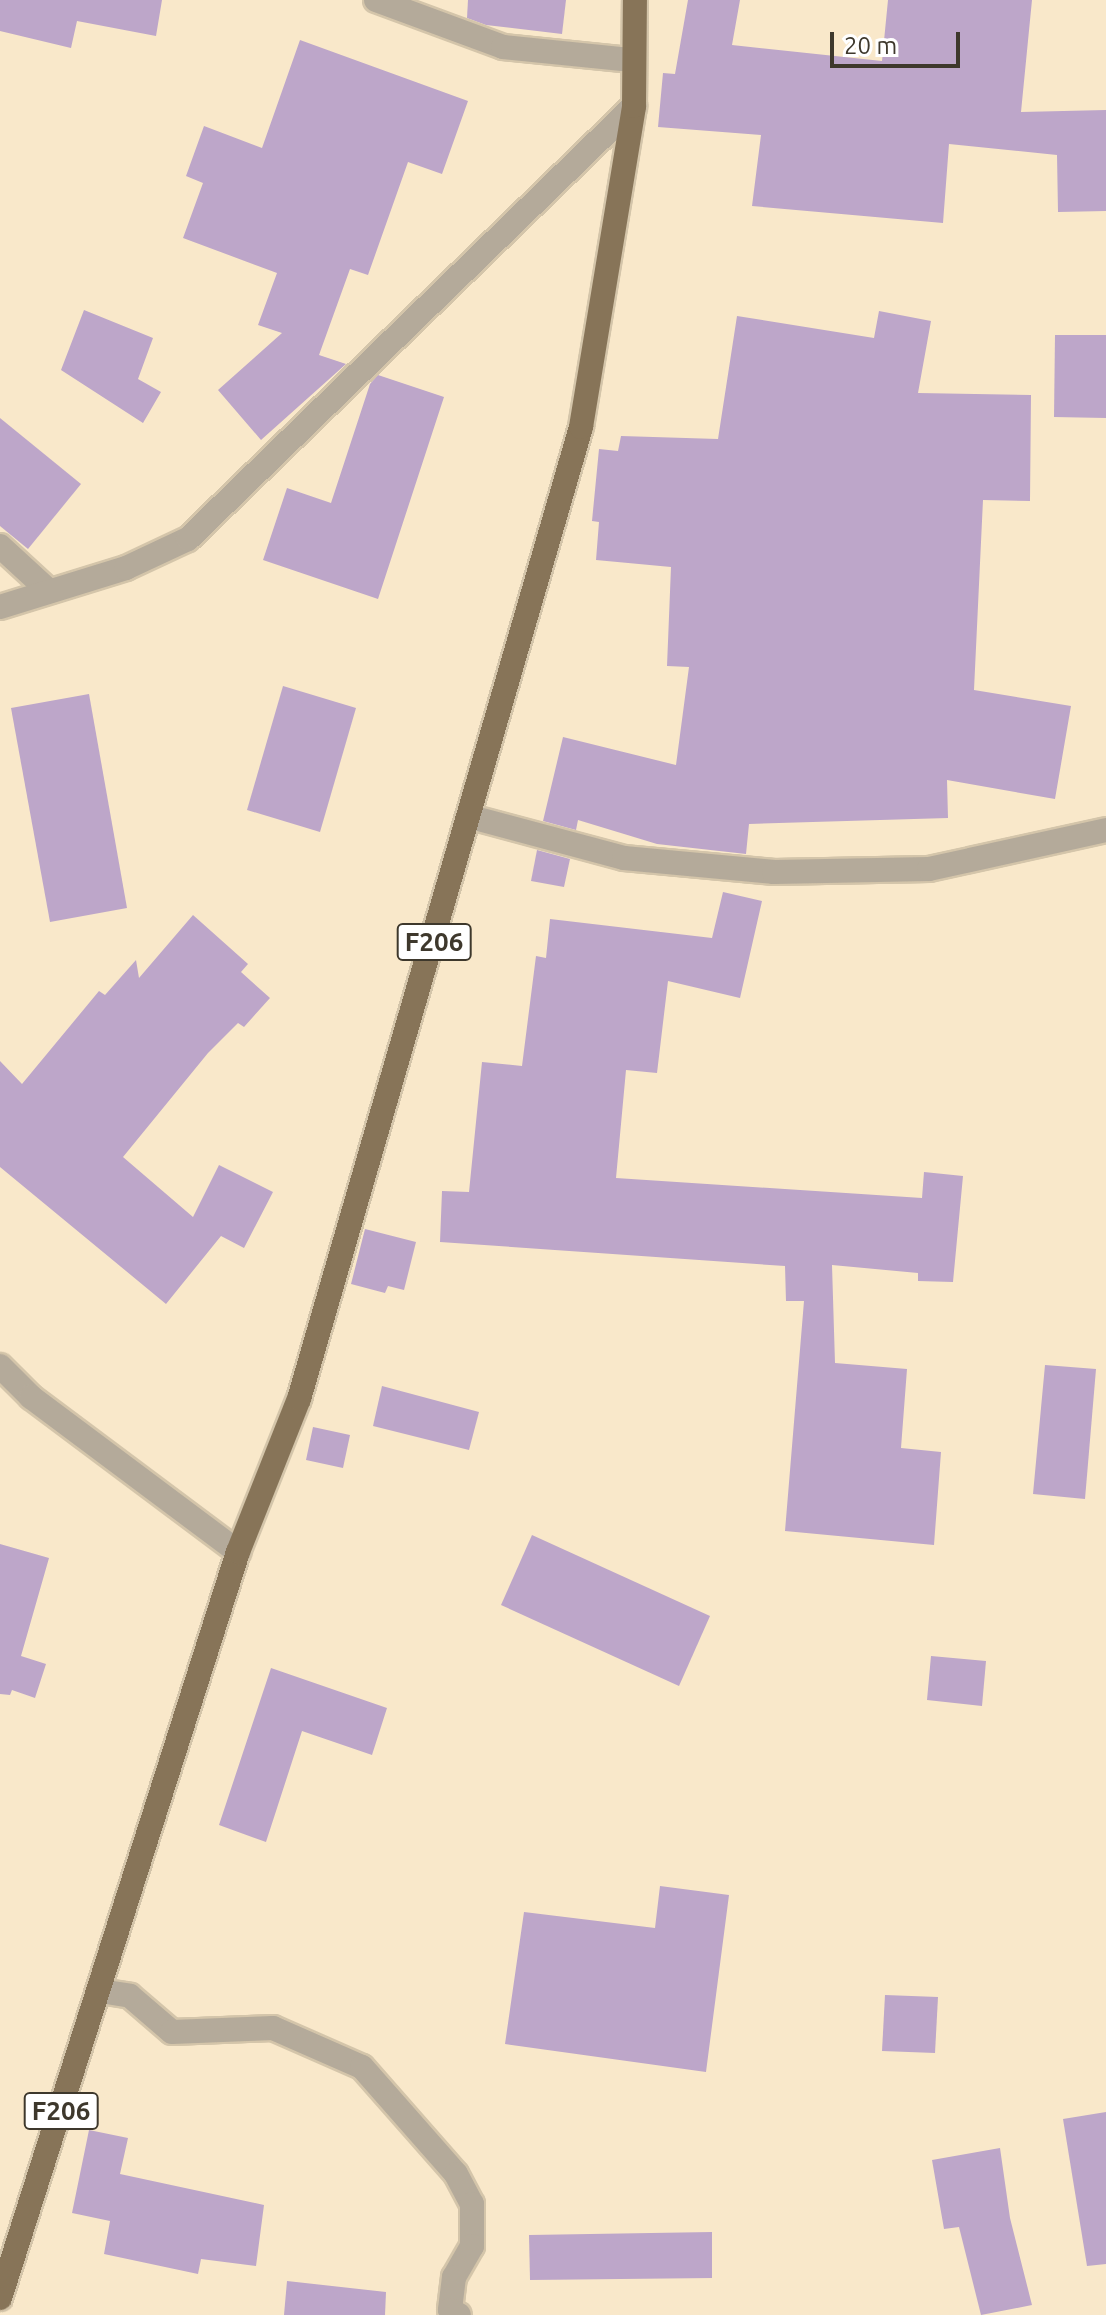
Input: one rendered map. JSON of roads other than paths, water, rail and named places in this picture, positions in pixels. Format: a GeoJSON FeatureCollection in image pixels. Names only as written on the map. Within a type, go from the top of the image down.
{"type":"FeatureCollection","features":[{"type":"Feature","properties":{"kind":"main road","name":"F206"},"geometry":{"type":"LineString","coordinates":[[0,2298],[142,1862],[238,1552],[299,1399],[471,817],[581,427],[634,106],[632,60],[635,0]]}},
{"type":"Feature","properties":{"kind":"street"},"geometry":{"type":"LineString","coordinates":[[376,0],[503,47],[632,60]]}},
{"type":"Feature","properties":{"kind":"street"},"geometry":{"type":"LineString","coordinates":[[0,607],[126,568],[188,539],[634,106]]}},
{"type":"Feature","properties":{"kind":"street"},"geometry":{"type":"LineString","coordinates":[[0,546],[49,591]]}},
{"type":"Feature","properties":{"kind":"street"},"geometry":{"type":"LineString","coordinates":[[471,817],[624,858],[774,872],[929,869],[1106,830]]}},
{"type":"Feature","properties":{"kind":"street"},"geometry":{"type":"LineString","coordinates":[[0,1366],[31,1397],[238,1552]]}},
{"type":"Feature","properties":{"kind":"street"},"geometry":{"type":"LineString","coordinates":[[100,1991],[130,1996],[172,2032],[273,2028],[362,2067],[456,2174],[472,2204],[472,2246],[454,2277],[450,2310],[459,2315]]}}]}
